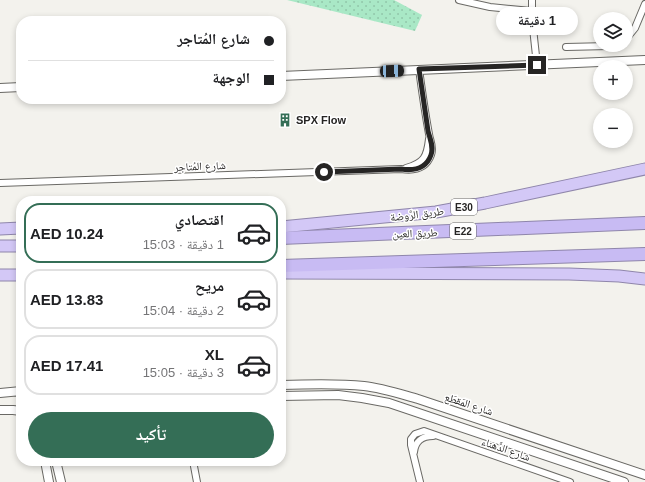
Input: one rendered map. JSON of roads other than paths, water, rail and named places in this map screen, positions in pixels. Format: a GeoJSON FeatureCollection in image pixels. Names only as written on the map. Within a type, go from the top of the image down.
{"type":"FeatureCollection","features":[{"type":"Feature","properties":{"kind":"highway","name":"طريق الرَّوضة"},"geometry":{"type":"LineString","coordinates":[[286,227],[398,217],[436,212],[485,203],[645,168]]}},
{"type":"Feature","properties":{"kind":"highway"},"geometry":{"type":"LineString","coordinates":[[286,220],[398,217]]}},
{"type":"Feature","properties":{"kind":"highway","name":"طريق العين"},"geometry":{"type":"LineString","coordinates":[[286,238],[645,223]]}},
{"type":"Feature","properties":{"kind":"highway"},"geometry":{"type":"LineString","coordinates":[[0,229],[16,228]]}},
{"type":"Feature","properties":{"kind":"highway"},"geometry":{"type":"LineString","coordinates":[[0,246],[16,246]]}},
{"type":"Feature","properties":{"kind":"highway"},"geometry":{"type":"LineString","coordinates":[[286,266],[645,254]]}},
{"type":"Feature","properties":{"kind":"highway"},"geometry":{"type":"LineString","coordinates":[[286,273],[569,274],[619,276],[645,279]]}},
{"type":"Feature","properties":{"kind":"highway"},"geometry":{"type":"LineString","coordinates":[[0,275],[16,274]]}},
{"type":"Feature","properties":{"kind":"street"},"geometry":{"type":"LineString","coordinates":[[459,0],[490,7],[531,11]]}},
{"type":"Feature","properties":{"kind":"street"},"geometry":{"type":"LineString","coordinates":[[532,0],[531,11],[537,65]]}},
{"type":"Feature","properties":{"kind":"street"},"geometry":{"type":"LineString","coordinates":[[633,30],[645,2],[640,0]]}},
{"type":"Feature","properties":{"kind":"street"},"geometry":{"type":"LineString","coordinates":[[566,47],[593,46]]}},
{"type":"Feature","properties":{"kind":"street"},"geometry":{"type":"LineString","coordinates":[[286,76],[645,60]]}},
{"type":"Feature","properties":{"kind":"street","name":"شارع المُتاجر"},"geometry":{"type":"LineString","coordinates":[[0,183],[401,169],[414,170],[427,163],[431,156],[432,149],[419,69]]}},
{"type":"Feature","properties":{"kind":"street"},"geometry":{"type":"LineString","coordinates":[[0,88],[16,88]]}},
{"type":"Feature","properties":{"kind":"street","name":"شارع المَقطَع"},"geometry":{"type":"LineString","coordinates":[[286,385],[338,384],[365,386],[393,392],[645,475]]}},
{"type":"Feature","properties":{"kind":"street"},"geometry":{"type":"LineString","coordinates":[[0,393],[16,391]]}},
{"type":"Feature","properties":{"kind":"street"},"geometry":{"type":"LineString","coordinates":[[286,396],[338,395],[389,403],[624,482]]}},
{"type":"Feature","properties":{"kind":"street"},"geometry":{"type":"LineString","coordinates":[[0,410],[16,410]]}},
{"type":"Feature","properties":{"kind":"street","name":"شارع الدَّهناء"},"geometry":{"type":"LineString","coordinates":[[420,482],[411,442],[415,434],[424,431],[570,482]]}},
{"type":"Feature","properties":{"kind":"street"},"geometry":{"type":"LineString","coordinates":[[527,449],[526,445],[534,438]]}},
{"type":"Feature","properties":{"kind":"street"},"geometry":{"type":"LineString","coordinates":[[46,466],[49,482]]}},
{"type":"Feature","properties":{"kind":"street"},"geometry":{"type":"LineString","coordinates":[[57,466],[61,482]]}},
{"type":"Feature","properties":{"kind":"street"},"geometry":{"type":"LineString","coordinates":[[194,466],[197,482]]}},
{"type":"Feature","properties":{"kind":"place","name":"SPX Flow"},"geometry":{"type":"Point","coordinates":[285,120]}}]}
